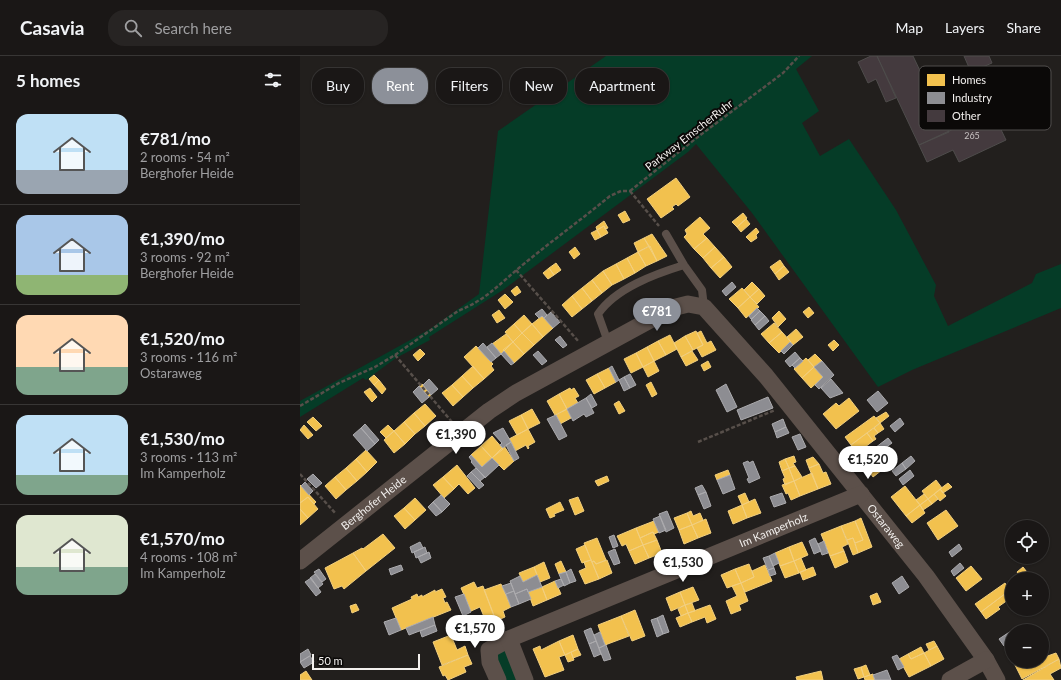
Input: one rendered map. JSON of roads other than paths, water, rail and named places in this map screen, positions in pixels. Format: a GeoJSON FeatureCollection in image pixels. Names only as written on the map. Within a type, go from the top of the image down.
{"type":"FeatureCollection","features":[{"type":"Feature","properties":{"kind":"street","name":"Berghofer Heide"},"geometry":{"type":"LineString","coordinates":[[300,561],[489,411],[516,393],[672,308],[688,304],[704,307]]}},
{"type":"Feature","properties":{"kind":"street","name":"Ostaraweg"},"geometry":{"type":"LineString","coordinates":[[704,307],[789,404],[926,576],[986,660],[997,680]]}},
{"type":"Feature","properties":{"kind":"street","name":"Im Kamperholz"},"geometry":{"type":"LineString","coordinates":[[498,680],[490,662],[489,650],[509,639],[861,494]]}},
{"type":"Feature","properties":{"kind":"street"},"geometry":{"type":"LineString","coordinates":[[509,639],[525,680]]}},
{"type":"Feature","properties":{"kind":"street"},"geometry":{"type":"LineString","coordinates":[[950,680],[986,660]]}},
{"type":"Feature","properties":{"kind":"lane"},"geometry":{"type":"LineString","coordinates":[[666,234],[684,265],[702,290],[704,307]]}},
{"type":"Feature","properties":{"kind":"lane"},"geometry":{"type":"LineString","coordinates":[[608,342],[598,314],[605,304],[628,289],[662,272],[684,265]]}}]}
